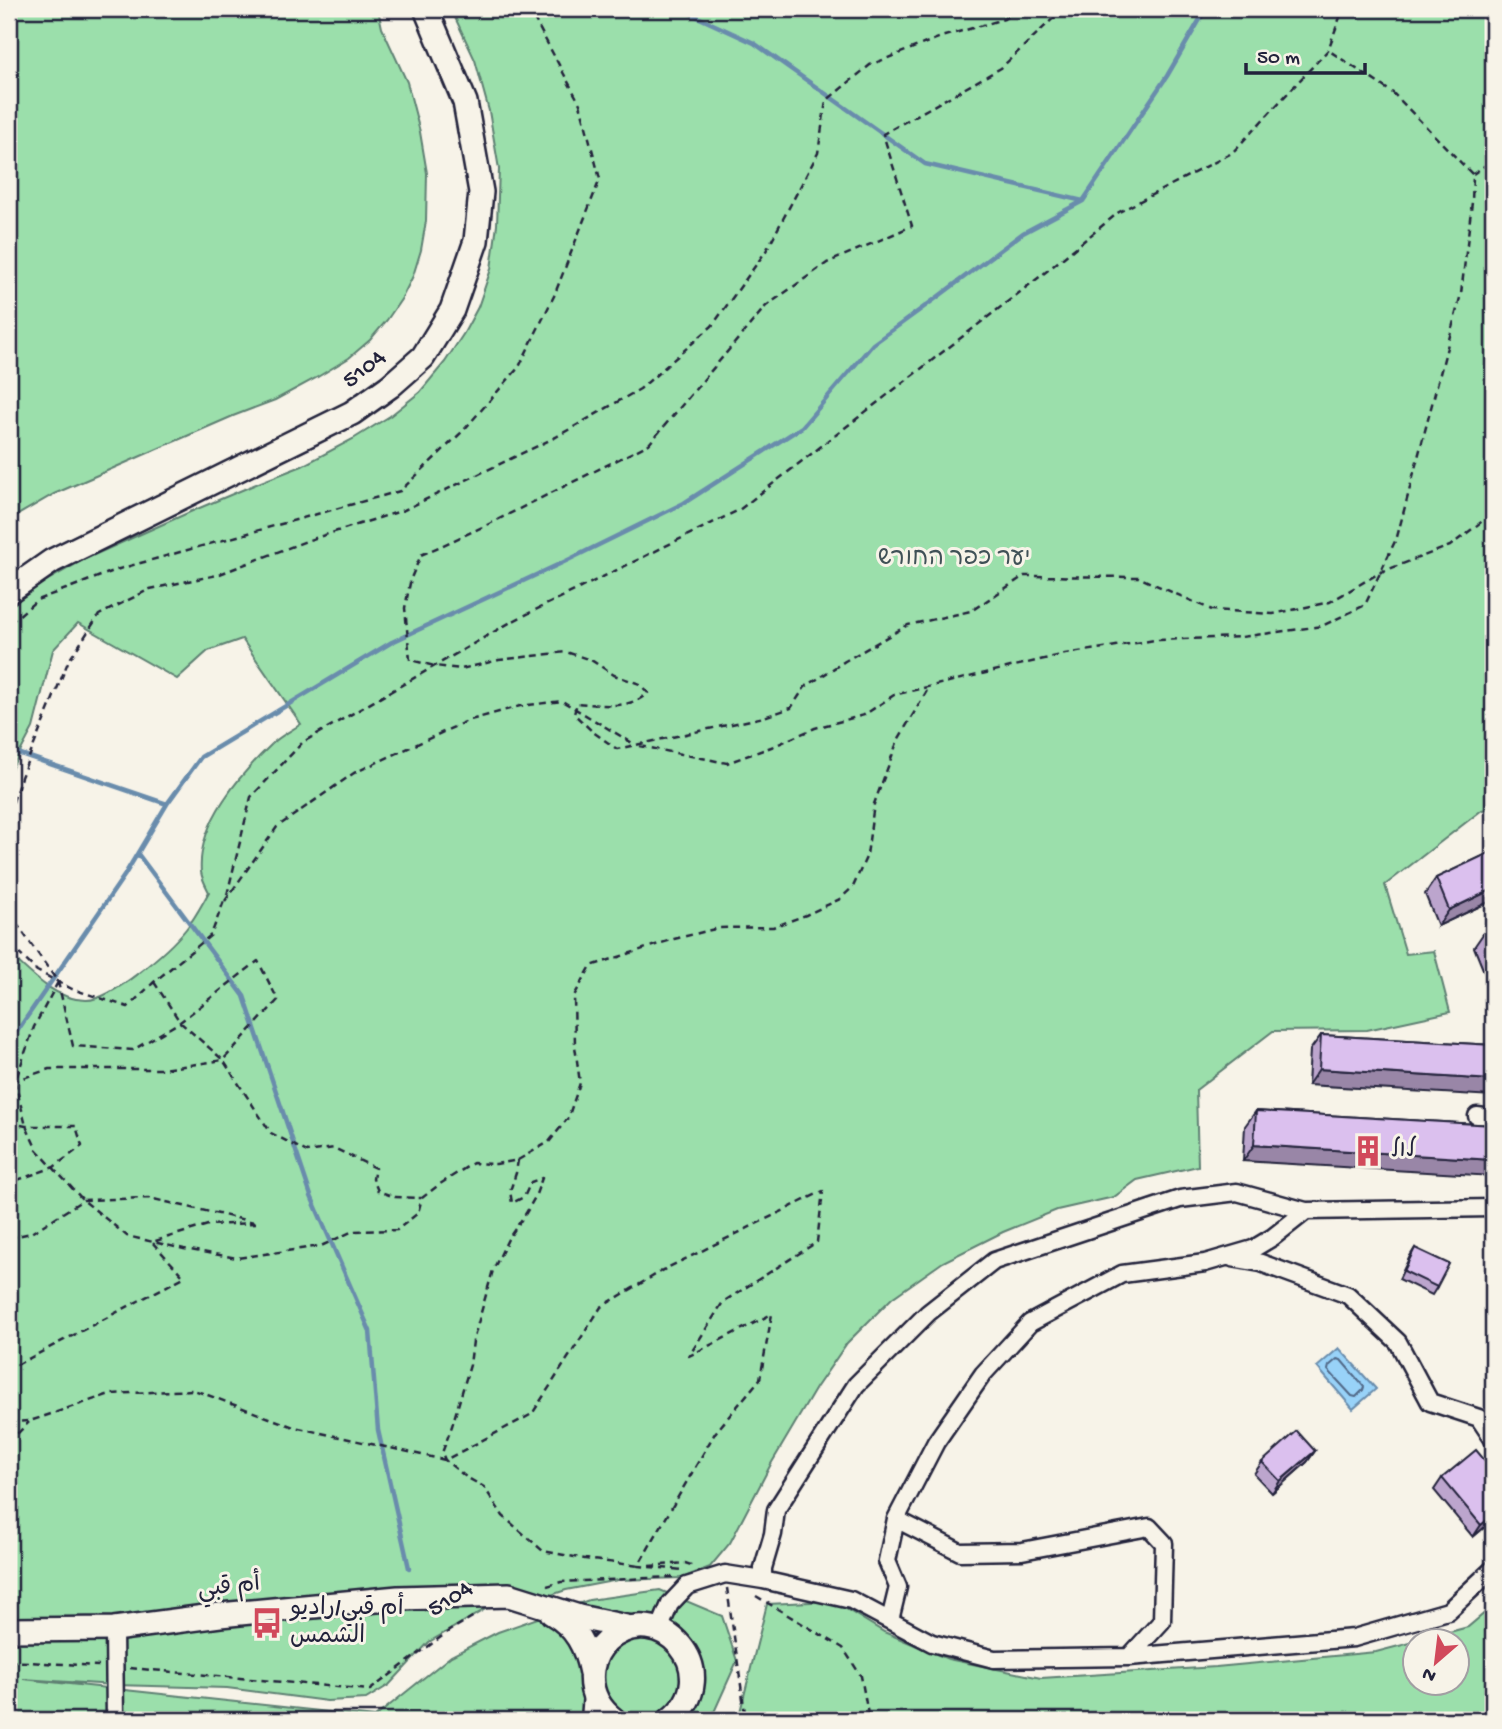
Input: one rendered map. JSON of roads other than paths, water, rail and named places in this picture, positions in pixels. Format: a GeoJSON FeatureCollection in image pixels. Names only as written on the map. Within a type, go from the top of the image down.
{"type":"FeatureCollection","features":[{"type":"Feature","properties":{"kind":"street","name":"5104"},"geometry":{"type":"LineString","coordinates":[[9,591],[52,561],[352,413],[424,357],[456,299],[476,241],[481,192],[465,102],[426,9]]}},
{"type":"Feature","properties":{"kind":"street"},"geometry":{"type":"LineString","coordinates":[[763,1580],[763,1568],[773,1534],[776,1510],[856,1385],[928,1312],[994,1261],[1180,1199],[1237,1192],[1306,1211],[1493,1208]]}},
{"type":"Feature","properties":{"kind":"street"},"geometry":{"type":"LineString","coordinates":[[890,1620],[898,1587],[887,1561],[896,1519],[936,1442],[983,1374],[1030,1323],[1122,1274],[1205,1263],[1253,1249],[1306,1211]]}},
{"type":"Feature","properties":{"kind":"street"},"geometry":{"type":"LineString","coordinates":[[1226,1257],[1261,1263],[1348,1295],[1398,1342],[1430,1402],[1479,1418],[1493,1439]]}},
{"type":"Feature","properties":{"kind":"street"},"geometry":{"type":"LineString","coordinates":[[896,1519],[960,1552],[1022,1551],[1149,1527],[1164,1543],[1162,1621],[1129,1657]]}},
{"type":"Feature","properties":{"kind":"street"},"geometry":{"type":"LineString","coordinates":[[670,1720],[684,1707],[693,1676],[689,1659],[680,1644],[659,1630],[670,1604],[687,1586],[725,1574],[851,1600],[932,1643],[994,1659],[1129,1657],[1354,1639],[1448,1611],[1493,1569]]}},
{"type":"Feature","properties":{"kind":"street","name":"أم قبي"},"geometry":{"type":"LineString","coordinates":[[9,1630],[114,1629],[220,1615],[398,1598],[542,1595],[579,1617],[631,1628],[649,1627],[659,1630]]}},
{"type":"Feature","properties":{"kind":"street","name":"أم قبي"},"geometry":{"type":"LineString","coordinates":[[542,1595],[587,1652],[592,1682],[590,1720]]}},
{"type":"Feature","properties":{"kind":"street"},"geometry":{"type":"LineString","coordinates":[[614,1720],[600,1707],[592,1682],[593,1662],[601,1646],[614,1634],[631,1628]]}},
{"type":"Feature","properties":{"kind":"street"},"geometry":{"type":"LineString","coordinates":[[114,1629],[115,1720]]}},
{"type":"Feature","properties":{"kind":"water"},"geometry":{"type":"Polygon","coordinates":[[[1339,1348],[1376,1389],[1353,1409],[1317,1367],[1339,1348]]]}},
{"type":"Feature","properties":{"kind":"waterway"},"geometry":{"type":"LineString","coordinates":[[680,9],[754,43],[925,164],[1083,201]]}},
{"type":"Feature","properties":{"kind":"waterway"},"geometry":{"type":"LineString","coordinates":[[9,1043],[124,876],[167,804],[201,757],[392,642],[684,503],[802,427],[873,344],[1023,233],[1083,201],[1167,76],[1206,9]]}},
{"type":"Feature","properties":{"kind":"waterway"},"geometry":{"type":"LineString","coordinates":[[9,750],[167,804]]}},
{"type":"Feature","properties":{"kind":"waterway"},"geometry":{"type":"LineString","coordinates":[[138,854],[244,996],[311,1196],[370,1331],[378,1430],[409,1568]]}},
{"type":"Feature","properties":{"kind":"place","name":"לול"},"geometry":{"type":"Point","coordinates":[1368,1151]}},
{"type":"Feature","properties":{"kind":"place","name":"أم قبي/راديو الشمس"},"geometry":{"type":"Point","coordinates":[267,1623]}},
{"type":"Feature","properties":{"kind":"park label","name":"יער כפר החורש"},"geometry":{"type":"Point","coordinates":[954,559]}}]}
